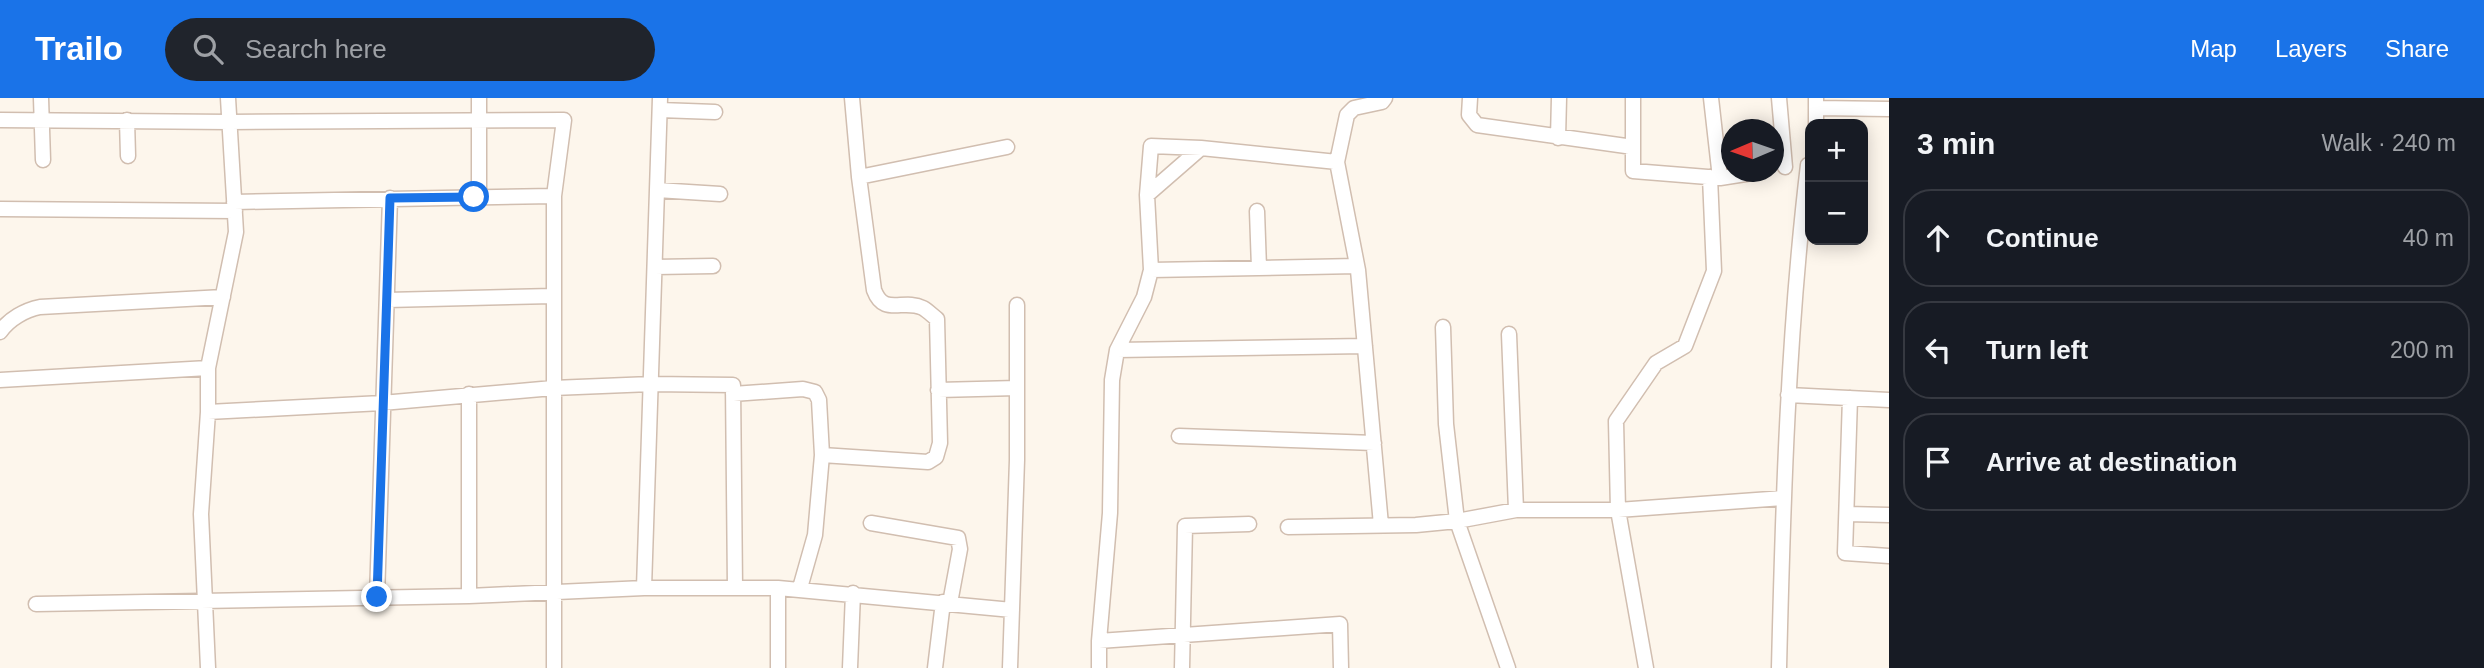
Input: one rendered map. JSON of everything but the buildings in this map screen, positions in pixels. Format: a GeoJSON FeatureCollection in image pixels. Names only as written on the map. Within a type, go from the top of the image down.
{"type":"FeatureCollection","features":[{"type":"Feature","properties":{"kind":"street"},"geometry":{"type":"LineString","coordinates":[[41,98],[43,160]]}},
{"type":"Feature","properties":{"kind":"street"},"geometry":{"type":"LineString","coordinates":[[208,668],[201,514],[208,369],[236,232],[228,98]]}},
{"type":"Feature","properties":{"kind":"street"},"geometry":{"type":"LineString","coordinates":[[479,98],[479,197]]}},
{"type":"Feature","properties":{"kind":"street"},"geometry":{"type":"LineString","coordinates":[[822,455],[929,462],[936,457],[940,443],[937,319],[923,308],[907,305],[887,306],[877,299],[859,177],[852,98]]}},
{"type":"Feature","properties":{"kind":"street"},"geometry":{"type":"LineString","coordinates":[[1381,525],[1357,266],[1337,162],[1347,115],[1354,108],[1382,102],[1385,98]]}},
{"type":"Feature","properties":{"kind":"street"},"geometry":{"type":"LineString","coordinates":[[1470,98],[1469,115],[1477,125],[1633,147]]}},
{"type":"Feature","properties":{"kind":"street"},"geometry":{"type":"LineString","coordinates":[[1558,138],[1559,98]]}},
{"type":"Feature","properties":{"kind":"street"},"geometry":{"type":"LineString","coordinates":[[1633,98],[1633,171],[1721,177]]}},
{"type":"Feature","properties":{"kind":"street"},"geometry":{"type":"LineString","coordinates":[[1646,668],[1618,510],[1616,421],[1656,363],[1685,346],[1714,271],[1715,178],[1711,98]]}},
{"type":"Feature","properties":{"kind":"street"},"geometry":{"type":"LineString","coordinates":[[1779,98],[1779,119]]}},
{"type":"Feature","properties":{"kind":"street"},"geometry":{"type":"LineString","coordinates":[[1816,103],[1889,109]]}},
{"type":"Feature","properties":{"kind":"street"},"geometry":{"type":"LineString","coordinates":[[644,588],[660,104],[715,111]]}},
{"type":"Feature","properties":{"kind":"street"},"geometry":{"type":"LineString","coordinates":[[0,120],[564,120],[554,196],[554,668]]}},
{"type":"Feature","properties":{"kind":"street"},"geometry":{"type":"LineString","coordinates":[[127,120],[128,156]]}},
{"type":"Feature","properties":{"kind":"street"},"geometry":{"type":"LineString","coordinates":[[1099,668],[1110,513],[1112,380],[1117,351],[1144,297],[1151,270],[1147,195],[1151,146],[1201,148],[1337,162]]}},
{"type":"Feature","properties":{"kind":"street"},"geometry":{"type":"LineString","coordinates":[[859,177],[1007,148]]}},
{"type":"Feature","properties":{"kind":"street"},"geometry":{"type":"LineString","coordinates":[[1147,195],[1201,148]]}},
{"type":"Feature","properties":{"kind":"street"},"geometry":{"type":"LineString","coordinates":[[1784,168],[1805,165]]}},
{"type":"Feature","properties":{"kind":"street"},"geometry":{"type":"LineString","coordinates":[[1779,668],[1788,395],[1797,256],[1807,182]]}},
{"type":"Feature","properties":{"kind":"street"},"geometry":{"type":"LineString","coordinates":[[657,190],[720,194]]}},
{"type":"Feature","properties":{"kind":"street"},"geometry":{"type":"LineString","coordinates":[[0,209],[234,206],[390,198],[554,196]]}},
{"type":"Feature","properties":{"kind":"street"},"geometry":{"type":"LineString","coordinates":[[377,597],[390,198]]}},
{"type":"Feature","properties":{"kind":"street"},"geometry":{"type":"LineString","coordinates":[[1256,211],[1259,268]]}},
{"type":"Feature","properties":{"kind":"street"},"geometry":{"type":"LineString","coordinates":[[655,267],[713,266]]}},
{"type":"Feature","properties":{"kind":"street"},"geometry":{"type":"LineString","coordinates":[[1151,270],[1357,266]]}},
{"type":"Feature","properties":{"kind":"street"},"geometry":{"type":"LineString","coordinates":[[387,300],[553,296]]}},
{"type":"Feature","properties":{"kind":"street"},"geometry":{"type":"LineString","coordinates":[[0,332],[29,309],[40,306],[223,297]]}},
{"type":"Feature","properties":{"kind":"street"},"geometry":{"type":"LineString","coordinates":[[1010,668],[1017,460],[1017,304]]}},
{"type":"Feature","properties":{"kind":"street"},"geometry":{"type":"LineString","coordinates":[[1443,327],[1446,424],[1457,521],[1508,668]]}},
{"type":"Feature","properties":{"kind":"street"},"geometry":{"type":"LineString","coordinates":[[1509,334],[1516,510]]}},
{"type":"Feature","properties":{"kind":"street"},"geometry":{"type":"LineString","coordinates":[[1117,351],[1365,346]]}},
{"type":"Feature","properties":{"kind":"street"},"geometry":{"type":"LineString","coordinates":[[0,380],[208,369]]}},
{"type":"Feature","properties":{"kind":"street"},"geometry":{"type":"LineString","coordinates":[[208,412],[383,403],[553,388],[651,384],[733,385],[735,588]]}},
{"type":"Feature","properties":{"kind":"street"},"geometry":{"type":"LineString","coordinates":[[938,390],[1017,388]]}},
{"type":"Feature","properties":{"kind":"street"},"geometry":{"type":"LineString","coordinates":[[733,394],[803,389],[815,392],[819,400],[822,455],[815,535],[800,588]]}},
{"type":"Feature","properties":{"kind":"street"},"geometry":{"type":"LineString","coordinates":[[469,394],[469,596]]}},
{"type":"Feature","properties":{"kind":"street"},"geometry":{"type":"LineString","coordinates":[[1788,395],[1889,400]]}},
{"type":"Feature","properties":{"kind":"street"},"geometry":{"type":"LineString","coordinates":[[1850,398],[1845,554],[1889,556]]}},
{"type":"Feature","properties":{"kind":"street"},"geometry":{"type":"LineString","coordinates":[[1179,436],[1374,443]]}},
{"type":"Feature","properties":{"kind":"street"},"geometry":{"type":"LineString","coordinates":[[1288,527],[1416,525],[1457,521],[1516,510],[1618,510],[1783,498]]}},
{"type":"Feature","properties":{"kind":"street"},"geometry":{"type":"LineString","coordinates":[[1847,514],[1889,516]]}},
{"type":"Feature","properties":{"kind":"street"},"geometry":{"type":"LineString","coordinates":[[871,523],[958,538],[960,549],[946,603],[935,668]]}},
{"type":"Feature","properties":{"kind":"street"},"geometry":{"type":"LineString","coordinates":[[1182,668],[1185,526],[1249,524]]}},
{"type":"Feature","properties":{"kind":"street"},"geometry":{"type":"LineString","coordinates":[[36,604],[469,596],[644,588],[800,588],[1012,610]]}},
{"type":"Feature","properties":{"kind":"street"},"geometry":{"type":"LineString","coordinates":[[778,588],[778,668]]}},
{"type":"Feature","properties":{"kind":"street"},"geometry":{"type":"LineString","coordinates":[[850,668],[853,593]]}},
{"type":"Feature","properties":{"kind":"street"},"geometry":{"type":"LineString","coordinates":[[1099,641],[1340,624],[1341,668]]}},
{"type":"Feature","properties":{"kind":"route"},"geometry":{"type":"LineString","coordinates":[[377,597],[390,198],[474,197]]}}]}
